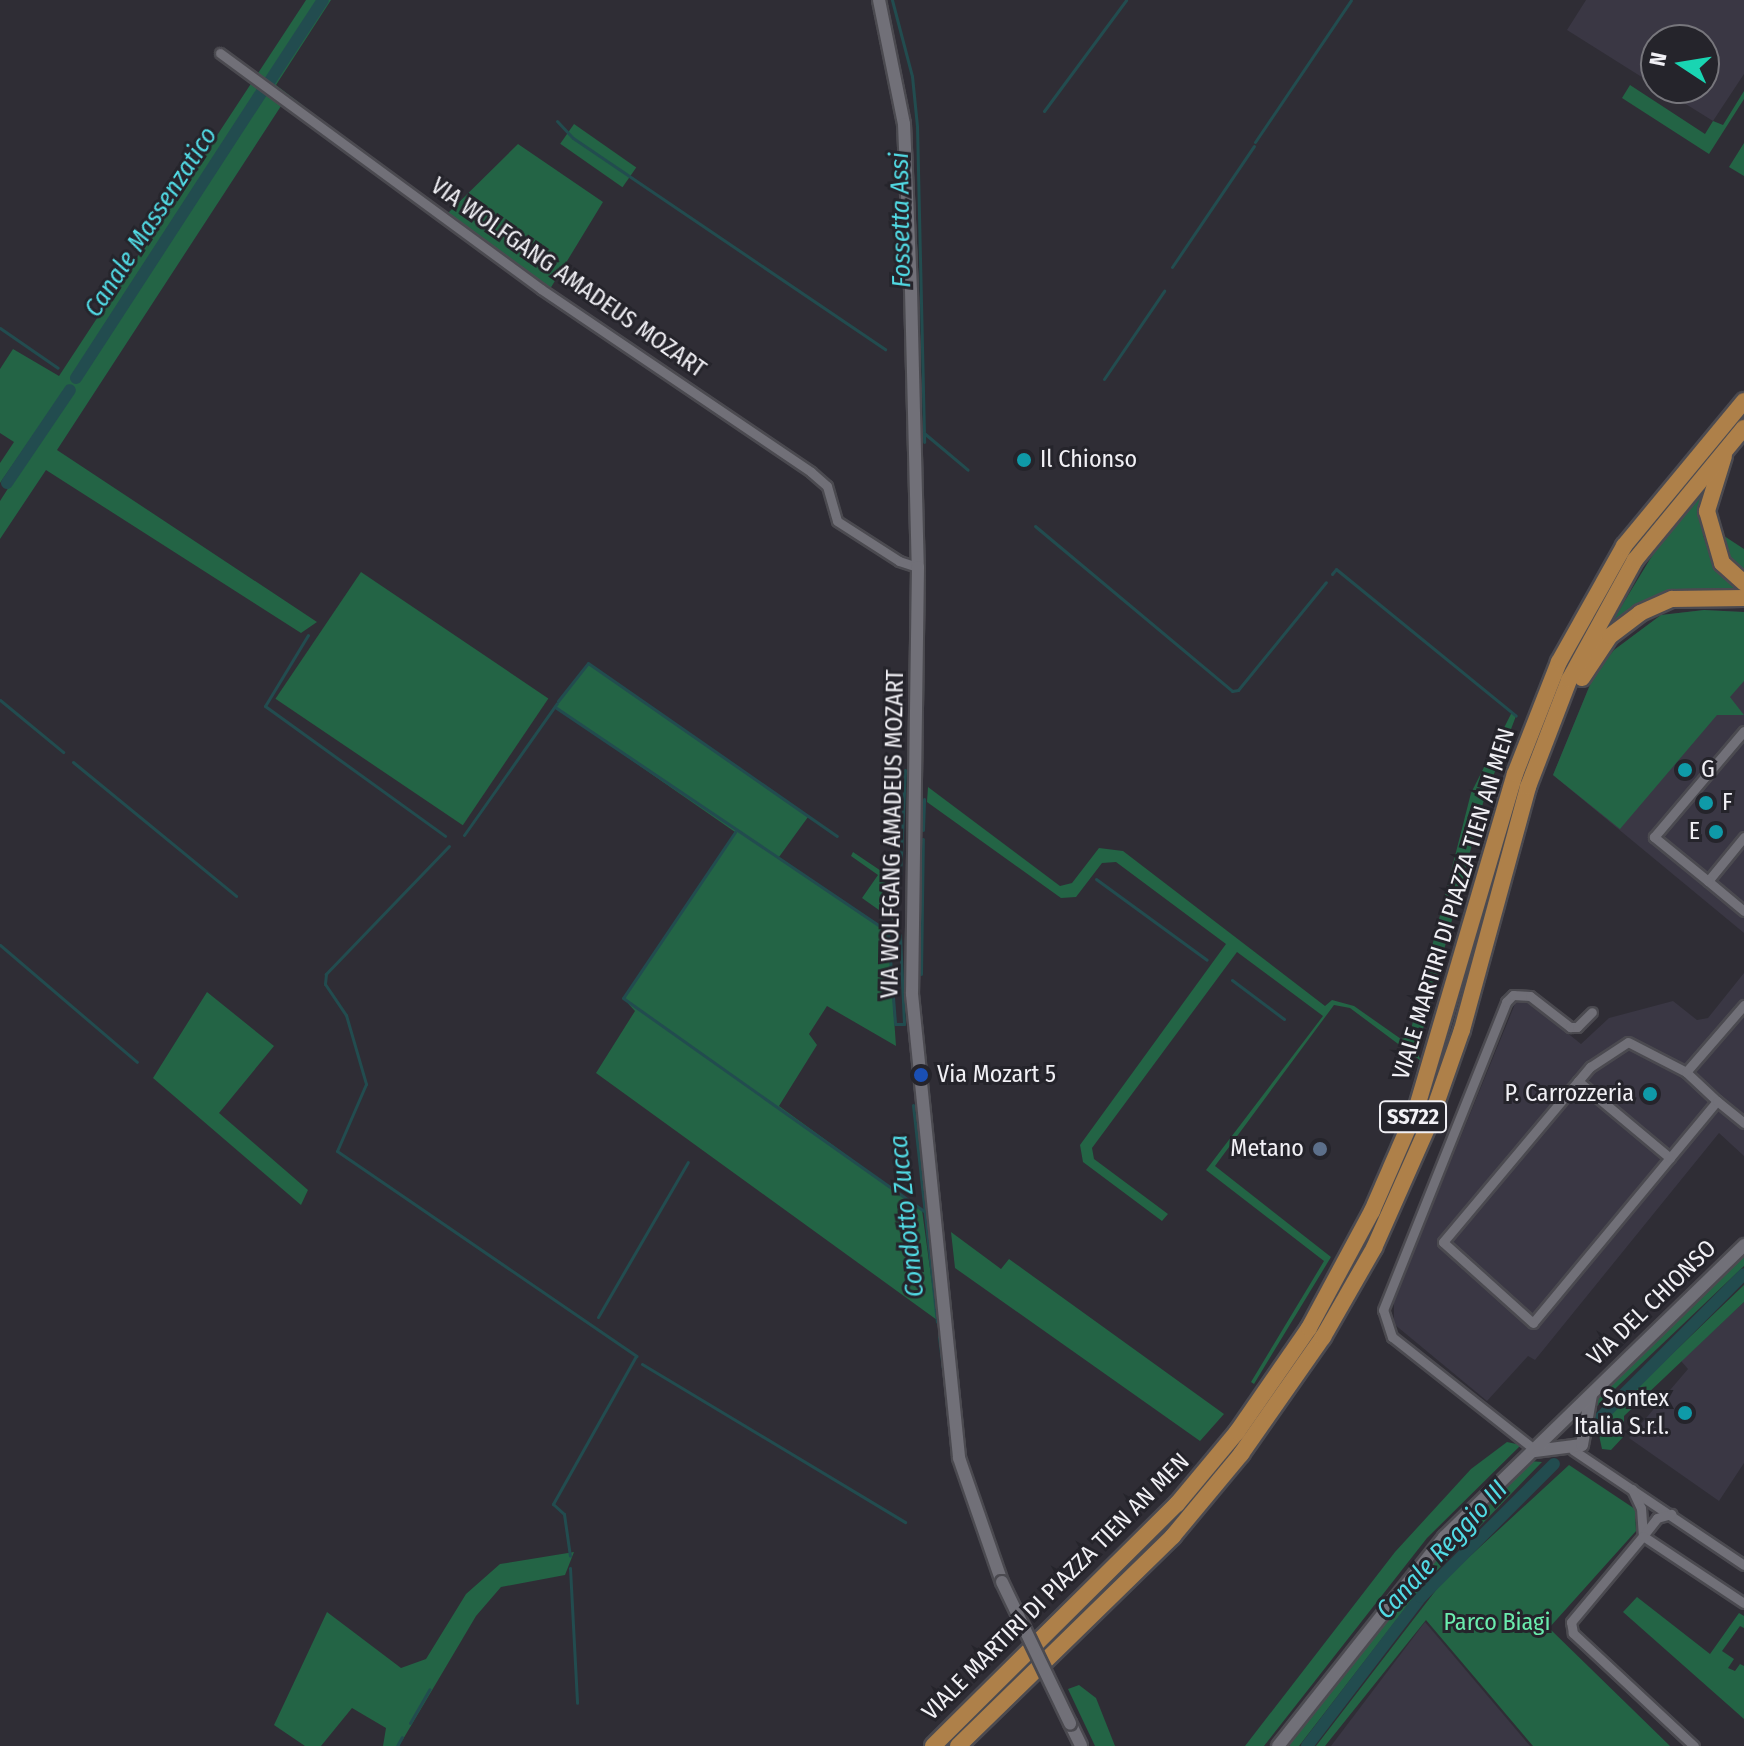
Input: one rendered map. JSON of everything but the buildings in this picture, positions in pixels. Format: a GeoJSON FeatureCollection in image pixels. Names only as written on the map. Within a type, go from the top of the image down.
{"type":"FeatureCollection","features":[{"type":"Feature","properties":{"kind":"highway","name":"VIALE MARTIRI DI PIAZZA TIEN AN MEN"},"geometry":{"type":"LineString","coordinates":[[933,1746],[1177,1504],[1237,1432],[1309,1328],[1372,1211],[1416,1110],[1515,774],[1559,662],[1624,546],[1744,401]]}},
{"type":"Feature","properties":{"kind":"highway","name":"VIALE MARTIRI DI PIAZZA TIEN AN MEN"},"geometry":{"type":"LineString","coordinates":[[958,1746],[1136,1574],[1209,1495],[1291,1386],[1347,1296],[1396,1201],[1439,1097],[1539,757],[1569,680],[1614,593],[1660,525],[1744,428]]}},
{"type":"Feature","properties":{"kind":"highway","name":"SS722"},"geometry":{"type":"LineString","coordinates":[[1728,445],[1707,511],[1722,563],[1744,583]]}},
{"type":"Feature","properties":{"kind":"highway","name":"SS722"},"geometry":{"type":"LineString","coordinates":[[1539,757],[1587,667],[1622,624],[1672,599],[1744,598]]}},
{"type":"Feature","properties":{"kind":"street","name":"VIA WOLFGANG AMADEUS MOZART"},"geometry":{"type":"LineString","coordinates":[[879,0],[899,83],[906,152],[918,567],[912,994],[958,1447],[971,1503],[1002,1582],[1081,1746]]}},
{"type":"Feature","properties":{"kind":"street","name":"VIA WOLFGANG AMADEUS MOZART"},"geometry":{"type":"LineString","coordinates":[[220,53],[506,265],[811,472],[827,486],[837,521],[899,561],[918,567]]}},
{"type":"Feature","properties":{"kind":"street"},"geometry":{"type":"LineString","coordinates":[[1744,731],[1654,837],[1744,911]]}},
{"type":"Feature","properties":{"kind":"street"},"geometry":{"type":"LineString","coordinates":[[1708,881],[1744,837]]}},
{"type":"Feature","properties":{"kind":"street"},"geometry":{"type":"LineString","coordinates":[[1592,1012],[1577,1027],[1530,996],[1513,995],[1506,1002],[1383,1310],[1386,1329],[1396,1341],[1533,1450],[1566,1449],[1601,1465],[1744,1565]]}},
{"type":"Feature","properties":{"kind":"street"},"geometry":{"type":"LineString","coordinates":[[1686,1072],[1744,1005]]}},
{"type":"Feature","properties":{"kind":"street"},"geometry":{"type":"LineString","coordinates":[[1717,1101],[1533,1323],[1443,1242],[1578,1081],[1628,1042],[1686,1072],[1744,1123]]}},
{"type":"Feature","properties":{"kind":"street"},"geometry":{"type":"LineString","coordinates":[[1578,1081],[1670,1158]]}},
{"type":"Feature","properties":{"kind":"street","name":"VIA DEL CHIONSO"},"geometry":{"type":"LineString","coordinates":[[1278,1746],[1419,1564],[1744,1245]]}},
{"type":"Feature","properties":{"kind":"street","name":"VIA DEL CHIONSO"},"geometry":{"type":"LineString","coordinates":[[1585,1435],[1591,1393]]}},
{"type":"Feature","properties":{"kind":"street"},"geometry":{"type":"LineString","coordinates":[[1569,1418],[1585,1435],[1601,1465]]}},
{"type":"Feature","properties":{"kind":"street"},"geometry":{"type":"LineString","coordinates":[[1554,1433],[1566,1449]]}},
{"type":"Feature","properties":{"kind":"street"},"geometry":{"type":"LineString","coordinates":[[1566,1449],[1585,1435]]}},
{"type":"Feature","properties":{"kind":"street"},"geometry":{"type":"LineString","coordinates":[[1630,1486],[1641,1508],[1643,1536]]}},
{"type":"Feature","properties":{"kind":"street"},"geometry":{"type":"LineString","coordinates":[[1671,1514],[1657,1518],[1573,1618],[1572,1630],[1694,1746]]}},
{"type":"Feature","properties":{"kind":"street"},"geometry":{"type":"LineString","coordinates":[[1643,1536],[1744,1603]]}},
{"type":"Feature","properties":{"kind":"shaded area"},"geometry":{"type":"Polygon","coordinates":[[[1586,0],[1744,0],[1744,74],[1713,121],[1686,104],[1720,104],[1720,24],[1640,24],[1640,76],[1567,30],[1586,0]]]}},
{"type":"Feature","properties":{"kind":"shaded area"},"geometry":{"type":"Polygon","coordinates":[[[1704,610],[1744,612],[1744,933],[1553,775],[1594,675],[1614,650],[1661,615],[1704,610]]]}},
{"type":"Feature","properties":{"kind":"shaded area"},"geometry":{"type":"Polygon","coordinates":[[[1744,973],[1744,1156],[1719,1133],[1535,1360],[1528,1356],[1487,1401],[1394,1324],[1394,1300],[1517,999],[1528,1001],[1581,1044],[1609,1018],[1673,1001],[1697,1020],[1708,1018],[1744,973]]]}},
{"type":"Feature","properties":{"kind":"shaded area"},"geometry":{"type":"Polygon","coordinates":[[[1744,1302],[1744,1463],[1719,1501],[1629,1438],[1688,1369],[1681,1361],[1744,1302]]]}},
{"type":"Feature","properties":{"kind":"shaded area"},"geometry":{"type":"Polygon","coordinates":[[[1425,1622],[1530,1746],[1331,1746],[1425,1622]]]}},
{"type":"Feature","properties":{"kind":"green space"},"geometry":{"type":"Polygon","coordinates":[[[306,0],[331,0],[276,85],[446,215],[518,144],[603,202],[550,289],[792,453],[786,463],[281,106],[57,450],[317,622],[301,633],[46,470],[0,539],[0,501],[69,393],[61,395],[0,483],[0,463],[14,442],[0,433],[0,369],[13,349],[59,376],[306,0]]]}},
{"type":"Feature","properties":{"kind":"green space"},"geometry":{"type":"Polygon","coordinates":[[[1630,85],[1640,92],[1640,104],[1659,104],[1705,134],[1713,121],[1723,125],[1744,91],[1744,99],[1709,154],[1622,98],[1630,85]]]}},
{"type":"Feature","properties":{"kind":"green space"},"geometry":{"type":"Polygon","coordinates":[[[574,124],[636,168],[622,187],[560,144],[574,124]]]}},
{"type":"Feature","properties":{"kind":"green space"},"geometry":{"type":"Polygon","coordinates":[[[1744,143],[1744,176],[1729,167],[1744,143]]]}},
{"type":"Feature","properties":{"kind":"green space"},"geometry":{"type":"Polygon","coordinates":[[[1708,479],[1701,508],[1703,535],[1711,558],[1743,591],[1689,589],[1659,595],[1610,625],[1661,541],[1708,479]]]}},
{"type":"Feature","properties":{"kind":"green space"},"geometry":{"type":"Polygon","coordinates":[[[1718,532],[1744,549],[1744,573],[1729,557],[1718,532]]]}},
{"type":"Feature","properties":{"kind":"green space"},"geometry":{"type":"Polygon","coordinates":[[[361,572],[548,698],[463,825],[275,699],[361,572]]]}},
{"type":"Feature","properties":{"kind":"green space"},"geometry":{"type":"Polygon","coordinates":[[[1704,610],[1744,612],[1744,681],[1730,697],[1744,715],[1717,715],[1620,829],[1553,775],[1594,675],[1614,650],[1661,615],[1704,610]]]}},
{"type":"Feature","properties":{"kind":"green space"},"geometry":{"type":"Polygon","coordinates":[[[588,663],[808,817],[779,857],[888,932],[896,1046],[827,1006],[809,1034],[817,1045],[779,1106],[922,1210],[937,1320],[596,1073],[635,1011],[623,998],[735,832],[555,707],[588,663]]]}},
{"type":"Feature","properties":{"kind":"green space"},"geometry":{"type":"Polygon","coordinates":[[[1512,712],[1516,716],[1483,803],[1417,1052],[1421,1061],[1350,1008],[1334,1005],[1215,1166],[1331,1257],[1254,1384],[1251,1382],[1324,1261],[1206,1170],[1323,1016],[1237,952],[1092,1148],[1094,1159],[1168,1214],[1162,1221],[1083,1162],[1080,1145],[1226,944],[1116,862],[1102,863],[1076,897],[1061,898],[927,802],[928,787],[1060,886],[1072,883],[1099,848],[1123,851],[1325,1006],[1332,1000],[1354,1006],[1401,1039],[1409,1037],[1471,793],[1512,712]]]}},
{"type":"Feature","properties":{"kind":"green space"},"geometry":{"type":"Polygon","coordinates":[[[853,852],[893,879],[893,920],[862,898],[878,875],[851,856],[853,852]]]}},
{"type":"Feature","properties":{"kind":"green space"},"geometry":{"type":"Polygon","coordinates":[[[207,992],[274,1046],[219,1113],[308,1190],[301,1205],[153,1078],[207,992]]]}},
{"type":"Feature","properties":{"kind":"green space"},"geometry":{"type":"Polygon","coordinates":[[[951,1232],[1001,1269],[1009,1259],[1224,1414],[1200,1441],[955,1268],[951,1232]]]}},
{"type":"Feature","properties":{"kind":"green space"},"geometry":{"type":"Polygon","coordinates":[[[1744,1249],[1744,1266],[1596,1407],[1596,1395],[1744,1249]]]}},
{"type":"Feature","properties":{"kind":"green space"},"geometry":{"type":"Polygon","coordinates":[[[1744,1285],[1744,1302],[1624,1416],[1624,1436],[1611,1450],[1602,1449],[1597,1426],[1744,1285]]]}},
{"type":"Feature","properties":{"kind":"green space"},"geometry":{"type":"Polygon","coordinates":[[[1507,1442],[1521,1445],[1427,1538],[1264,1746],[1245,1746],[1395,1552],[1471,1469],[1507,1442]]]}},
{"type":"Feature","properties":{"kind":"green space"},"geometry":{"type":"Polygon","coordinates":[[[1529,1461],[1542,1462],[1424,1584],[1299,1746],[1290,1746],[1288,1741],[1439,1549],[1529,1461]]]}},
{"type":"Feature","properties":{"kind":"green space","name":"Parco Biagi"},"geometry":{"type":"Polygon","coordinates":[[[1569,1465],[1635,1509],[1636,1531],[1549,1628],[1670,1746],[1533,1746],[1426,1620],[1325,1746],[1316,1746],[1443,1581],[1569,1465]]]}},
{"type":"Feature","properties":{"kind":"green space"},"geometry":{"type":"Polygon","coordinates":[[[574,1552],[565,1575],[501,1587],[476,1616],[399,1746],[383,1746],[386,1728],[352,1708],[321,1746],[305,1746],[274,1725],[327,1612],[401,1668],[426,1659],[466,1594],[500,1564],[574,1552]]]}},
{"type":"Feature","properties":{"kind":"green space"},"geometry":{"type":"Polygon","coordinates":[[[1637,1597],[1710,1654],[1739,1613],[1744,1616],[1744,1628],[1740,1626],[1722,1651],[1734,1659],[1728,1668],[1735,1671],[1740,1664],[1744,1666],[1744,1719],[1623,1612],[1637,1597]]]}},
{"type":"Feature","properties":{"kind":"green space"},"geometry":{"type":"Polygon","coordinates":[[[1079,1685],[1096,1698],[1115,1746],[1095,1746],[1068,1689],[1079,1685]]]}},
{"type":"Feature","properties":{"kind":"waterway","name":"Canale Massenzatico"},"geometry":{"type":"LineString","coordinates":[[268,84],[323,0]]}},
{"type":"Feature","properties":{"kind":"waterway","name":"Fossetta Assi"},"geometry":{"type":"LineString","coordinates":[[892,0],[912,76],[917,126],[924,442]]}},
{"type":"Feature","properties":{"kind":"waterway"},"geometry":{"type":"LineString","coordinates":[[1044,111],[1126,0]]}},
{"type":"Feature","properties":{"kind":"waterway"},"geometry":{"type":"LineString","coordinates":[[1255,142],[1351,0]]}},
{"type":"Feature","properties":{"kind":"waterway","name":"Canale Massenzatico"},"geometry":{"type":"LineString","coordinates":[[76,378],[264,89]]}},
{"type":"Feature","properties":{"kind":"waterway"},"geometry":{"type":"LineString","coordinates":[[557,121],[573,138],[885,349]]}},
{"type":"Feature","properties":{"kind":"waterway"},"geometry":{"type":"LineString","coordinates":[[1172,267],[1254,146]]}},
{"type":"Feature","properties":{"kind":"waterway"},"geometry":{"type":"LineString","coordinates":[[1104,379],[1164,291]]}},
{"type":"Feature","properties":{"kind":"waterway"},"geometry":{"type":"LineString","coordinates":[[0,328],[58,368]]}},
{"type":"Feature","properties":{"kind":"waterway","name":"Canale Massenzatico"},"geometry":{"type":"LineString","coordinates":[[7,483],[70,390]]}},
{"type":"Feature","properties":{"kind":"waterway"},"geometry":{"type":"LineString","coordinates":[[924,433],[968,470]]}},
{"type":"Feature","properties":{"kind":"waterway"},"geometry":{"type":"LineString","coordinates":[[1035,526],[1232,691],[1238,690],[1326,582]]}},
{"type":"Feature","properties":{"kind":"waterway"},"geometry":{"type":"LineString","coordinates":[[1332,574],[1336,569],[1516,716]]}},
{"type":"Feature","properties":{"kind":"waterway"},"geometry":{"type":"LineString","coordinates":[[308,635],[265,706],[445,836]]}},
{"type":"Feature","properties":{"kind":"waterway"},"geometry":{"type":"LineString","coordinates":[[558,701],[588,663],[837,836]]}},
{"type":"Feature","properties":{"kind":"waterway"},"geometry":{"type":"LineString","coordinates":[[0,700],[63,752]]}},
{"type":"Feature","properties":{"kind":"waterway"},"geometry":{"type":"LineString","coordinates":[[464,835],[557,703]]}},
{"type":"Feature","properties":{"kind":"waterway"},"geometry":{"type":"LineString","coordinates":[[555,707],[888,932],[895,1024],[904,1024],[900,935]]}},
{"type":"Feature","properties":{"kind":"waterway"},"geometry":{"type":"LineString","coordinates":[[73,762],[236,896]]}},
{"type":"Feature","properties":{"kind":"waterway","name":"Condotto Zucca"},"geometry":{"type":"LineString","coordinates":[[900,877],[905,770]]}},
{"type":"Feature","properties":{"kind":"waterway","name":"Fossetta Assi"},"geometry":{"type":"LineString","coordinates":[[923,830],[924,799]]}},
{"type":"Feature","properties":{"kind":"waterway"},"geometry":{"type":"LineString","coordinates":[[735,832],[623,998],[925,1212]]}},
{"type":"Feature","properties":{"kind":"waterway","name":"Fossetta Assi"},"geometry":{"type":"LineString","coordinates":[[921,974],[923,839]]}},
{"type":"Feature","properties":{"kind":"waterway"},"geometry":{"type":"LineString","coordinates":[[449,846],[326,974],[325,984],[346,1015],[366,1084],[337,1151],[636,1356],[553,1504],[564,1514],[570,1556]]}},
{"type":"Feature","properties":{"kind":"waterway"},"geometry":{"type":"LineString","coordinates":[[1096,879],[1207,960]]}},
{"type":"Feature","properties":{"kind":"waterway"},"geometry":{"type":"LineString","coordinates":[[0,945],[137,1062]]}},
{"type":"Feature","properties":{"kind":"waterway"},"geometry":{"type":"LineString","coordinates":[[1232,980],[1284,1019]]}},
{"type":"Feature","properties":{"kind":"waterway","name":"Condotto Zucca"},"geometry":{"type":"LineString","coordinates":[[913,1105],[937,1322]]}},
{"type":"Feature","properties":{"kind":"waterway"},"geometry":{"type":"LineString","coordinates":[[598,1317],[688,1162]]}},
{"type":"Feature","properties":{"kind":"waterway","name":"Canale Reggio III"},"geometry":{"type":"LineString","coordinates":[[1596,1422],[1744,1274]]}},
{"type":"Feature","properties":{"kind":"waterway","name":"Condotto Zucca"},"geometry":{"type":"LineString","coordinates":[[939,1337],[943,1370]]}},
{"type":"Feature","properties":{"kind":"waterway"},"geometry":{"type":"LineString","coordinates":[[642,1364],[905,1522]]}},
{"type":"Feature","properties":{"kind":"waterway","name":"Canale Reggio III"},"geometry":{"type":"LineString","coordinates":[[1307,1746],[1421,1597],[1554,1464]]}},
{"type":"Feature","properties":{"kind":"waterway"},"geometry":{"type":"LineString","coordinates":[[570,1568],[577,1703]]}},
{"type":"Feature","properties":{"kind":"waterway"},"geometry":{"type":"LineString","coordinates":[[410,1723],[430,1689]]}},
{"type":"Feature","properties":{"kind":"waterway"},"geometry":{"type":"LineString","coordinates":[[397,1746],[402,1737]]}},
{"type":"Feature","properties":{"kind":"place","name":"Il Chionso"},"geometry":{"type":"Point","coordinates":[1024,460]}},
{"type":"Feature","properties":{"kind":"place","name":"G"},"geometry":{"type":"Point","coordinates":[1685,770]}},
{"type":"Feature","properties":{"kind":"place","name":"F"},"geometry":{"type":"Point","coordinates":[1706,803]}},
{"type":"Feature","properties":{"kind":"place","name":"E"},"geometry":{"type":"Point","coordinates":[1716,832]}},
{"type":"Feature","properties":{"kind":"place","name":"Via Mozart 5"},"geometry":{"type":"Point","coordinates":[921,1075]}},
{"type":"Feature","properties":{"kind":"place","name":"P. Carrozzeria"},"geometry":{"type":"Point","coordinates":[1650,1094]}},
{"type":"Feature","properties":{"kind":"place","name":"Metano"},"geometry":{"type":"Point","coordinates":[1320,1149]}},
{"type":"Feature","properties":{"kind":"place","name":"Sontex Italia S.r.l."},"geometry":{"type":"Point","coordinates":[1685,1413]}}]}
